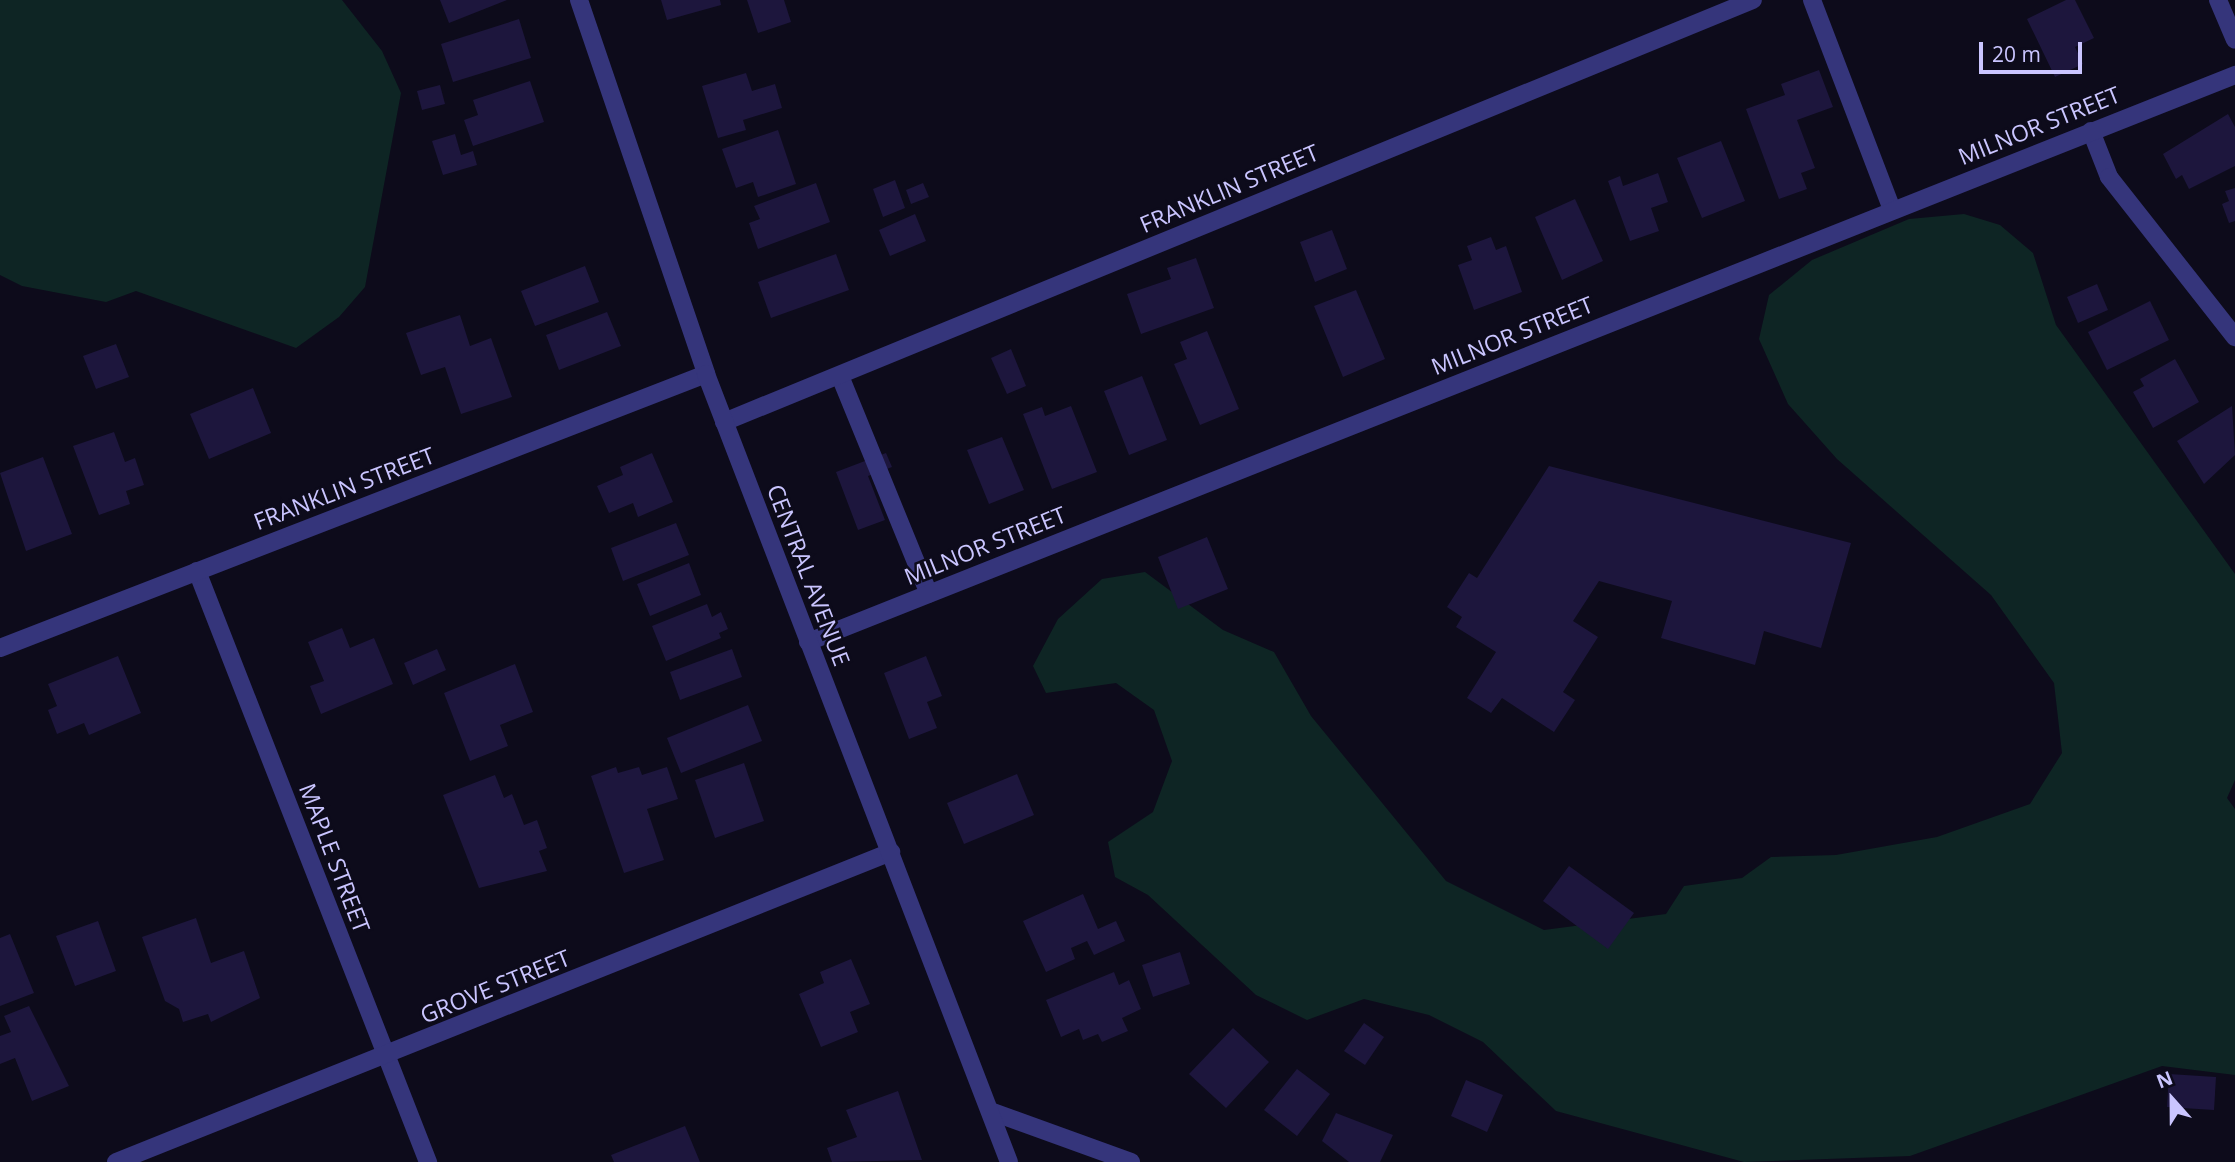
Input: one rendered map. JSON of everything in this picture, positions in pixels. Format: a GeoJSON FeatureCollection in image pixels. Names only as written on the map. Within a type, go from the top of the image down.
{"type":"FeatureCollection","features":[{"type":"Feature","properties":{"kind":"street","name":"CENTRAL AVENUE"},"geometry":{"type":"LineString","coordinates":[[579,0],[706,374],[1009,1162]]}},
{"type":"Feature","properties":{"kind":"street","name":"FRANKLIN STREET"},"geometry":{"type":"LineString","coordinates":[[724,422],[1753,0]]}},
{"type":"Feature","properties":{"kind":"street"},"geometry":{"type":"LineString","coordinates":[[1812,0],[1892,210]]}},
{"type":"Feature","properties":{"kind":"street"},"geometry":{"type":"LineString","coordinates":[[2218,0],[2235,40]]}},
{"type":"Feature","properties":{"kind":"street","name":"MILNOR STREET"},"geometry":{"type":"LineString","coordinates":[[808,642],[2235,75]]}},
{"type":"Feature","properties":{"kind":"street"},"geometry":{"type":"LineString","coordinates":[[2091,131],[2109,177],[2235,337]]}},
{"type":"Feature","properties":{"kind":"street","name":"FRANKLIN STREET"},"geometry":{"type":"LineString","coordinates":[[0,648],[706,374]]}},
{"type":"Feature","properties":{"kind":"street"},"geometry":{"type":"LineString","coordinates":[[840,376],[929,594]]}},
{"type":"Feature","properties":{"kind":"street","name":"MAPLE STREET"},"geometry":{"type":"LineString","coordinates":[[197,571],[428,1162]]}},
{"type":"Feature","properties":{"kind":"street","name":"GROVE STREET"},"geometry":{"type":"LineString","coordinates":[[116,1162],[386,1057],[891,852]]}},
{"type":"Feature","properties":{"kind":"street"},"geometry":{"type":"LineString","coordinates":[[990,1111],[1131,1162]]}},
{"type":"Feature","properties":{"kind":"green space"},"geometry":{"type":"Polygon","coordinates":[[[0,0],[342,0],[382,51],[401,93],[365,287],[339,317],[296,348],[136,291],[106,302],[22,286],[0,275],[0,0]]]}},
{"type":"Feature","properties":{"kind":"green space"},"geometry":{"type":"Polygon","coordinates":[[[1964,214],[2000,225],[2033,253],[2056,325],[2235,574],[2235,780],[2227,798],[2235,809],[2235,1075],[2162,1066],[1910,1156],[1744,1162],[1556,1111],[1483,1042],[1429,1015],[1364,999],[1307,1020],[1256,995],[1148,895],[1115,877],[1108,842],[1153,812],[1172,761],[1154,710],[1116,683],[1046,693],[1033,666],[1058,619],[1102,579],[1145,572],[1223,630],[1274,652],[1311,716],[1446,881],[1544,930],[1666,914],[1684,886],[1742,878],[1771,857],[1836,855],[1937,837],[2030,804],[2062,753],[2054,683],[1991,595],[1837,459],[1788,404],[1759,339],[1769,295],[1812,260],[1909,219],[1964,214]]]}},
{"type":"Feature","properties":{"kind":"building"},"geometry":{"type":"Polygon","coordinates":[[[440,0],[507,0],[449,23],[440,0]]]}},
{"type":"Feature","properties":{"kind":"building"},"geometry":{"type":"Polygon","coordinates":[[[661,0],[720,0],[721,5],[667,20],[661,0]]]}},
{"type":"Feature","properties":{"kind":"building"},"geometry":{"type":"Polygon","coordinates":[[[747,0],[784,0],[791,22],[758,33],[747,0]]]}},
{"type":"Feature","properties":{"kind":"building"},"geometry":{"type":"Polygon","coordinates":[[[2066,0],[2075,0],[2094,38],[2075,47],[2083,64],[2055,77],[2027,19],[2066,0]]]}},
{"type":"Feature","properties":{"kind":"building"},"geometry":{"type":"Polygon","coordinates":[[[519,19],[531,58],[453,82],[441,44],[519,19]]]}},
{"type":"Feature","properties":{"kind":"building"},"geometry":{"type":"Polygon","coordinates":[[[1819,70],[1833,107],[1797,120],[1815,168],[1801,173],[1807,189],[1779,199],[1746,109],[1785,95],[1781,84],[1819,70]]]}},
{"type":"Feature","properties":{"kind":"building"},"geometry":{"type":"Polygon","coordinates":[[[746,73],[752,91],[775,84],[782,108],[743,120],[746,130],[718,138],[702,86],[746,73]]]}},
{"type":"Feature","properties":{"kind":"building"},"geometry":{"type":"Polygon","coordinates":[[[530,81],[544,122],[473,146],[464,120],[478,115],[473,100],[530,81]]]}},
{"type":"Feature","properties":{"kind":"building"},"geometry":{"type":"Polygon","coordinates":[[[440,85],[445,104],[422,110],[417,91],[440,85]]]}},
{"type":"Feature","properties":{"kind":"building"},"geometry":{"type":"Polygon","coordinates":[[[2228,114],[2235,127],[2235,166],[2189,189],[2182,175],[2176,179],[2163,154],[2228,114]]]}},
{"type":"Feature","properties":{"kind":"building"},"geometry":{"type":"Polygon","coordinates":[[[778,130],[796,184],[758,197],[753,182],[736,188],[722,149],[778,130]]]}},
{"type":"Feature","properties":{"kind":"building"},"geometry":{"type":"Polygon","coordinates":[[[455,134],[461,155],[473,151],[477,165],[443,175],[432,141],[455,134]]]}},
{"type":"Feature","properties":{"kind":"building"},"geometry":{"type":"Polygon","coordinates":[[[1721,141],[1745,201],[1702,218],[1677,158],[1721,141]]]}},
{"type":"Feature","properties":{"kind":"building"},"geometry":{"type":"Polygon","coordinates":[[[1658,173],[1668,202],[1651,208],[1659,231],[1630,241],[1608,181],[1620,176],[1623,186],[1658,173]]]}},
{"type":"Feature","properties":{"kind":"building"},"geometry":{"type":"Polygon","coordinates":[[[895,180],[905,208],[883,217],[873,189],[895,180]]]}},
{"type":"Feature","properties":{"kind":"building"},"geometry":{"type":"Polygon","coordinates":[[[816,183],[830,222],[758,249],[749,223],[760,219],[754,206],[816,183]]]}},
{"type":"Feature","properties":{"kind":"building"},"geometry":{"type":"Polygon","coordinates":[[[923,183],[929,197],[911,204],[906,190],[923,183]]]}},
{"type":"Feature","properties":{"kind":"building"},"geometry":{"type":"Polygon","coordinates":[[[2235,188],[2235,221],[2229,223],[2222,204],[2229,201],[2225,191],[2235,188]]]}},
{"type":"Feature","properties":{"kind":"building"},"geometry":{"type":"Polygon","coordinates":[[[1575,199],[1603,261],[1562,280],[1535,217],[1575,199]]]}},
{"type":"Feature","properties":{"kind":"building"},"geometry":{"type":"Polygon","coordinates":[[[915,214],[926,241],[890,256],[879,230],[915,214]]]}},
{"type":"Feature","properties":{"kind":"building"},"geometry":{"type":"Polygon","coordinates":[[[1332,230],[1347,269],[1315,282],[1300,242],[1332,230]]]}},
{"type":"Feature","properties":{"kind":"building"},"geometry":{"type":"Polygon","coordinates":[[[1491,237],[1496,250],[1506,246],[1522,292],[1474,310],[1458,265],[1472,260],[1467,246],[1491,237]]]}},
{"type":"Feature","properties":{"kind":"building"},"geometry":{"type":"Polygon","coordinates":[[[836,254],[849,290],[771,318],[758,282],[836,254]]]}},
{"type":"Feature","properties":{"kind":"building"},"geometry":{"type":"Polygon","coordinates":[[[1196,258],[1214,308],[1141,334],[1127,294],[1171,279],[1167,268],[1196,258]]]}},
{"type":"Feature","properties":{"kind":"building"},"geometry":{"type":"Polygon","coordinates":[[[585,266],[599,302],[535,326],[521,291],[585,266]]]}},
{"type":"Feature","properties":{"kind":"building"},"geometry":{"type":"Polygon","coordinates":[[[2097,284],[2108,310],[2078,323],[2067,297],[2097,284]]]}},
{"type":"Feature","properties":{"kind":"building"},"geometry":{"type":"Polygon","coordinates":[[[1356,290],[1385,359],[1343,377],[1314,306],[1356,290]]]}},
{"type":"Feature","properties":{"kind":"building"},"geometry":{"type":"Polygon","coordinates":[[[2150,301],[2169,340],[2107,370],[2088,332],[2150,301]]]}},
{"type":"Feature","properties":{"kind":"building"},"geometry":{"type":"Polygon","coordinates":[[[607,312],[621,346],[559,370],[546,335],[607,312]]]}},
{"type":"Feature","properties":{"kind":"building"},"geometry":{"type":"Polygon","coordinates":[[[460,315],[470,346],[491,338],[512,397],[461,414],[445,367],[421,375],[406,333],[460,315]]]}},
{"type":"Feature","properties":{"kind":"building"},"geometry":{"type":"Polygon","coordinates":[[[1207,331],[1239,409],[1200,425],[1174,364],[1187,359],[1180,342],[1207,331]]]}},
{"type":"Feature","properties":{"kind":"building"},"geometry":{"type":"Polygon","coordinates":[[[116,344],[129,377],[96,389],[83,356],[116,344]]]}},
{"type":"Feature","properties":{"kind":"building"},"geometry":{"type":"Polygon","coordinates":[[[1011,349],[1026,386],[1007,394],[991,358],[1011,349]]]}},
{"type":"Feature","properties":{"kind":"building"},"geometry":{"type":"Polygon","coordinates":[[[2175,359],[2199,402],[2153,428],[2133,392],[2144,386],[2140,379],[2175,359]]]}},
{"type":"Feature","properties":{"kind":"building"},"geometry":{"type":"Polygon","coordinates":[[[1142,376],[1167,440],[1129,455],[1104,391],[1142,376]]]}},
{"type":"Feature","properties":{"kind":"building"},"geometry":{"type":"Polygon","coordinates":[[[253,388],[271,433],[209,459],[190,414],[253,388]]]}},
{"type":"Feature","properties":{"kind":"building"},"geometry":{"type":"Polygon","coordinates":[[[1071,406],[1097,472],[1052,489],[1023,414],[1042,407],[1045,416],[1071,406]]]}},
{"type":"Feature","properties":{"kind":"building"},"geometry":{"type":"Polygon","coordinates":[[[2232,406],[2235,455],[2204,484],[2177,441],[2232,406]]]}},
{"type":"Feature","properties":{"kind":"building"},"geometry":{"type":"Polygon","coordinates":[[[114,432],[125,462],[135,458],[144,485],[126,491],[130,504],[99,515],[73,446],[114,432]]]}},
{"type":"Feature","properties":{"kind":"building"},"geometry":{"type":"Polygon","coordinates":[[[1002,437],[1024,490],[989,504],[967,450],[1002,437]]]}},
{"type":"Feature","properties":{"kind":"building"},"geometry":{"type":"Polygon","coordinates":[[[652,453],[673,502],[638,517],[633,503],[609,513],[597,486],[623,475],[620,467],[652,453]]]}},
{"type":"Feature","properties":{"kind":"building"},"geometry":{"type":"Polygon","coordinates":[[[886,453],[892,467],[868,476],[885,520],[858,530],[836,472],[886,453]]]}},
{"type":"Feature","properties":{"kind":"building"},"geometry":{"type":"Polygon","coordinates":[[[43,457],[72,534],[26,551],[0,473],[43,457]]]}},
{"type":"Feature","properties":{"kind":"building"},"geometry":{"type":"Polygon","coordinates":[[[1549,466],[1851,543],[1821,648],[1764,631],[1755,665],[1661,638],[1672,601],[1599,581],[1573,621],[1598,637],[1563,692],[1575,700],[1554,732],[1502,698],[1491,713],[1467,698],[1496,652],[1456,627],[1462,617],[1447,607],[1469,573],[1477,578],[1549,466]]]}},
{"type":"Feature","properties":{"kind":"building"},"geometry":{"type":"Polygon","coordinates":[[[676,523],[689,555],[623,581],[611,548],[676,523]]]}},
{"type":"Feature","properties":{"kind":"building"},"geometry":{"type":"Polygon","coordinates":[[[1207,537],[1228,589],[1178,609],[1158,557],[1207,537]]]}},
{"type":"Feature","properties":{"kind":"building"},"geometry":{"type":"Polygon","coordinates":[[[689,563],[701,595],[650,616],[637,584],[689,563]]]}},
{"type":"Feature","properties":{"kind":"building"},"geometry":{"type":"Polygon","coordinates":[[[707,604],[712,617],[721,612],[728,629],[719,633],[721,638],[666,661],[652,626],[707,604]]]}},
{"type":"Feature","properties":{"kind":"building"},"geometry":{"type":"Polygon","coordinates":[[[342,628],[350,648],[374,638],[393,684],[321,714],[310,686],[324,681],[308,642],[342,628]]]}},
{"type":"Feature","properties":{"kind":"building"},"geometry":{"type":"Polygon","coordinates":[[[437,649],[446,670],[413,685],[404,663],[437,649]]]}},
{"type":"Feature","properties":{"kind":"building"},"geometry":{"type":"Polygon","coordinates":[[[732,649],[742,677],[680,700],[670,672],[732,649]]]}},
{"type":"Feature","properties":{"kind":"building"},"geometry":{"type":"Polygon","coordinates":[[[118,656],[141,713],[89,735],[84,723],[57,734],[48,710],[57,706],[48,684],[118,656]]]}},
{"type":"Feature","properties":{"kind":"building"},"geometry":{"type":"Polygon","coordinates":[[[926,656],[942,696],[927,702],[937,728],[909,739],[884,673],[926,656]]]}},
{"type":"Feature","properties":{"kind":"building"},"geometry":{"type":"Polygon","coordinates":[[[515,664],[533,712],[500,725],[508,746],[470,761],[444,693],[515,664]]]}},
{"type":"Feature","properties":{"kind":"building"},"geometry":{"type":"Polygon","coordinates":[[[748,705],[762,741],[681,773],[667,738],[748,705]]]}},
{"type":"Feature","properties":{"kind":"building"},"geometry":{"type":"Polygon","coordinates":[[[744,763],[764,821],[715,838],[695,780],[744,763]]]}},
{"type":"Feature","properties":{"kind":"building"},"geometry":{"type":"Polygon","coordinates":[[[616,767],[618,773],[639,767],[642,775],[667,767],[678,799],[647,809],[664,860],[624,873],[591,776],[616,767]]]}},
{"type":"Feature","properties":{"kind":"building"},"geometry":{"type":"Polygon","coordinates":[[[1017,774],[1034,815],[964,844],[947,803],[1017,774]]]}},
{"type":"Feature","properties":{"kind":"building"},"geometry":{"type":"Polygon","coordinates":[[[495,775],[504,798],[512,794],[524,825],[537,820],[547,848],[539,851],[547,871],[479,888],[443,795],[495,775]]]}},
{"type":"Feature","properties":{"kind":"building"},"geometry":{"type":"Polygon","coordinates":[[[1569,866],[1634,913],[1608,949],[1543,901],[1569,866]]]}},
{"type":"Feature","properties":{"kind":"building"},"geometry":{"type":"Polygon","coordinates":[[[1083,894],[1098,929],[1116,921],[1125,941],[1094,955],[1087,941],[1071,948],[1075,959],[1046,972],[1023,921],[1083,894]]]}},
{"type":"Feature","properties":{"kind":"building"},"geometry":{"type":"Polygon","coordinates":[[[196,918],[211,963],[244,951],[260,998],[211,1022],[208,1014],[183,1022],[179,1009],[165,1001],[142,937],[196,918]]]}},
{"type":"Feature","properties":{"kind":"building"},"geometry":{"type":"Polygon","coordinates":[[[98,921],[116,971],[75,986],[56,936],[98,921]]]}},
{"type":"Feature","properties":{"kind":"building"},"geometry":{"type":"Polygon","coordinates":[[[10,934],[34,993],[0,1006],[0,938],[10,934]]]}},
{"type":"Feature","properties":{"kind":"building"},"geometry":{"type":"Polygon","coordinates":[[[1180,952],[1190,984],[1153,997],[1142,965],[1180,952]]]}},
{"type":"Feature","properties":{"kind":"building"},"geometry":{"type":"Polygon","coordinates":[[[851,959],[870,1004],[850,1012],[858,1032],[821,1047],[799,994],[824,983],[820,972],[851,959]]]}},
{"type":"Feature","properties":{"kind":"building"},"geometry":{"type":"Polygon","coordinates":[[[1114,972],[1119,985],[1129,980],[1141,1009],[1122,1018],[1128,1031],[1102,1042],[1098,1034],[1083,1040],[1079,1029],[1061,1037],[1046,1000],[1114,972]]]}},
{"type":"Feature","properties":{"kind":"building"},"geometry":{"type":"Polygon","coordinates":[[[29,1006],[69,1086],[32,1101],[15,1058],[0,1064],[0,1036],[11,1032],[4,1016],[29,1006]]]}},
{"type":"Feature","properties":{"kind":"building"},"geometry":{"type":"Polygon","coordinates":[[[1364,1023],[1384,1037],[1365,1065],[1344,1051],[1364,1023]]]}},
{"type":"Feature","properties":{"kind":"building"},"geometry":{"type":"Polygon","coordinates":[[[1233,1028],[1269,1062],[1226,1108],[1189,1074],[1233,1028]]]}},
{"type":"Feature","properties":{"kind":"building"},"geometry":{"type":"Polygon","coordinates":[[[1297,1069],[1330,1094],[1297,1136],[1264,1110],[1297,1069]]]}},
{"type":"Feature","properties":{"kind":"building"},"geometry":{"type":"Polygon","coordinates":[[[2169,1074],[2216,1077],[2214,1110],[2167,1107],[2169,1074]]]}},
{"type":"Feature","properties":{"kind":"building"},"geometry":{"type":"Polygon","coordinates":[[[1466,1080],[1503,1095],[1487,1132],[1451,1116],[1466,1080]]]}},
{"type":"Feature","properties":{"kind":"building"},"geometry":{"type":"Polygon","coordinates":[[[898,1091],[922,1160],[832,1162],[827,1148],[857,1137],[846,1110],[898,1091]]]}},
{"type":"Feature","properties":{"kind":"building"},"geometry":{"type":"Polygon","coordinates":[[[1336,1113],[1393,1135],[1380,1162],[1349,1162],[1322,1141],[1336,1113]]]}},
{"type":"Feature","properties":{"kind":"building"},"geometry":{"type":"Polygon","coordinates":[[[685,1126],[700,1162],[614,1162],[611,1155],[685,1126]]]}}]}
